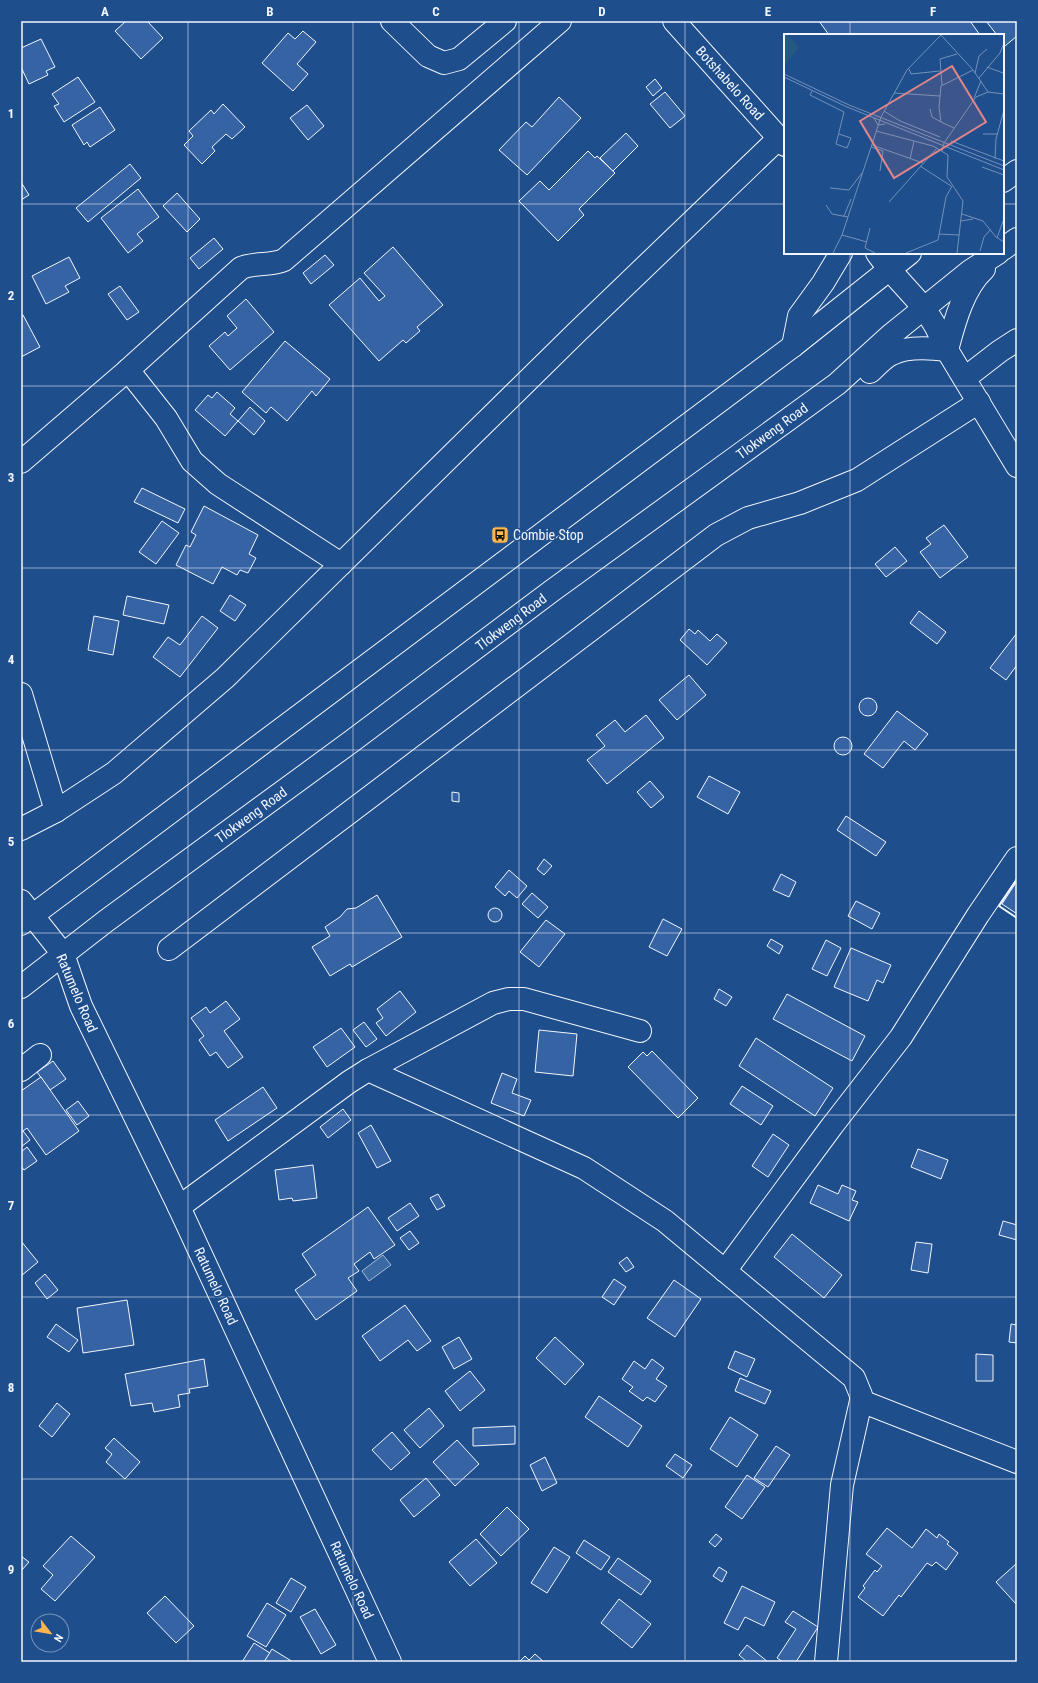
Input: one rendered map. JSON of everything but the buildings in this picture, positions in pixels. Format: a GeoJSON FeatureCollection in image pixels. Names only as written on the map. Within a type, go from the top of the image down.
{"type":"FeatureCollection","features":[{"type":"Feature","properties":{"kind":"street"},"geometry":{"type":"LineString","coordinates":[[392,21],[428,56],[444,63],[459,59],[505,21]]}},
{"type":"Feature","properties":{"kind":"street"},"geometry":{"type":"LineString","coordinates":[[21,462],[128,370],[241,268],[257,264],[276,264],[284,260],[560,21]]}},
{"type":"Feature","properties":{"kind":"street","name":"Botshabelo Road"},"geometry":{"type":"LineString","coordinates":[[674,21],[782,142]]}},
{"type":"Feature","properties":{"kind":"street"},"geometry":{"type":"LineString","coordinates":[[21,829],[56,811],[114,773],[225,678],[577,332],[782,142]]}},
{"type":"Feature","properties":{"kind":"street"},"geometry":{"type":"LineString","coordinates":[[1004,180],[1017,171]]}},
{"type":"Feature","properties":{"kind":"street"},"geometry":{"type":"LineString","coordinates":[[793,346],[799,316],[824,283],[840,254]]}},
{"type":"Feature","properties":{"kind":"street"},"geometry":{"type":"LineString","coordinates":[[25,914],[793,346],[883,261],[907,254]]}},
{"type":"Feature","properties":{"kind":"street","name":"Tlokweng Road"},"geometry":{"type":"LineString","coordinates":[[21,987],[63,954],[554,590],[837,384],[892,334],[970,272],[996,254]]}},
{"type":"Feature","properties":{"kind":"street"},"geometry":{"type":"LineString","coordinates":[[947,350],[954,323],[975,277],[999,254]]}},
{"type":"Feature","properties":{"kind":"street"},"geometry":{"type":"LineString","coordinates":[[883,261],[925,309],[947,350],[1017,466]]}},
{"type":"Feature","properties":{"kind":"street"},"geometry":{"type":"LineString","coordinates":[[964,378],[1017,340]]}},
{"type":"Feature","properties":{"kind":"street"},"geometry":{"type":"LineString","coordinates":[[837,384],[865,376],[892,354],[911,349],[929,348],[947,350]]}},
{"type":"Feature","properties":{"kind":"street"},"geometry":{"type":"LineString","coordinates":[[128,370],[166,418],[192,461],[204,473],[218,484],[341,564]]}},
{"type":"Feature","properties":{"kind":"street"},"geometry":{"type":"LineString","coordinates":[[169,948],[716,534],[748,518],[800,502],[857,480],[979,402]]}},
{"type":"Feature","properties":{"kind":"street"},"geometry":{"type":"LineString","coordinates":[[21,694],[56,811]]}},
{"type":"Feature","properties":{"kind":"street"},"geometry":{"type":"LineString","coordinates":[[725,1271],[832,1126],[901,1038],[978,914],[1017,858]]}},
{"type":"Feature","properties":{"kind":"street","name":"Ratumelo Road"},"geometry":{"type":"LineString","coordinates":[[25,914],[63,954],[81,1006],[179,1207],[390,1662]]}},
{"type":"Feature","properties":{"kind":"street"},"geometry":{"type":"LineString","coordinates":[[179,1207],[349,1082],[368,1070],[493,1003],[509,999],[524,999],[640,1031]]}},
{"type":"Feature","properties":{"kind":"street"},"geometry":{"type":"LineString","coordinates":[[21,1070],[40,1055]]}},
{"type":"Feature","properties":{"kind":"street"},"geometry":{"type":"LineString","coordinates":[[368,1070],[584,1168],[664,1220],[854,1378],[861,1401],[842,1485],[826,1662]]}},
{"type":"Feature","properties":{"kind":"street"},"geometry":{"type":"LineString","coordinates":[[861,1401],[1017,1462]]}},
{"type":"Feature","properties":{"kind":"water"},"geometry":{"type":"Polygon","coordinates":[[[383,1255],[391,1265],[369,1281],[362,1271],[383,1255]]]}},
{"type":"Feature","properties":{"kind":"wall"},"geometry":{"type":"LineString","coordinates":[[1017,879],[999,906],[1017,918]]}},
{"type":"Feature","properties":{"kind":"place","name":"Combie Stop"},"geometry":{"type":"Point","coordinates":[500,535]}}]}
